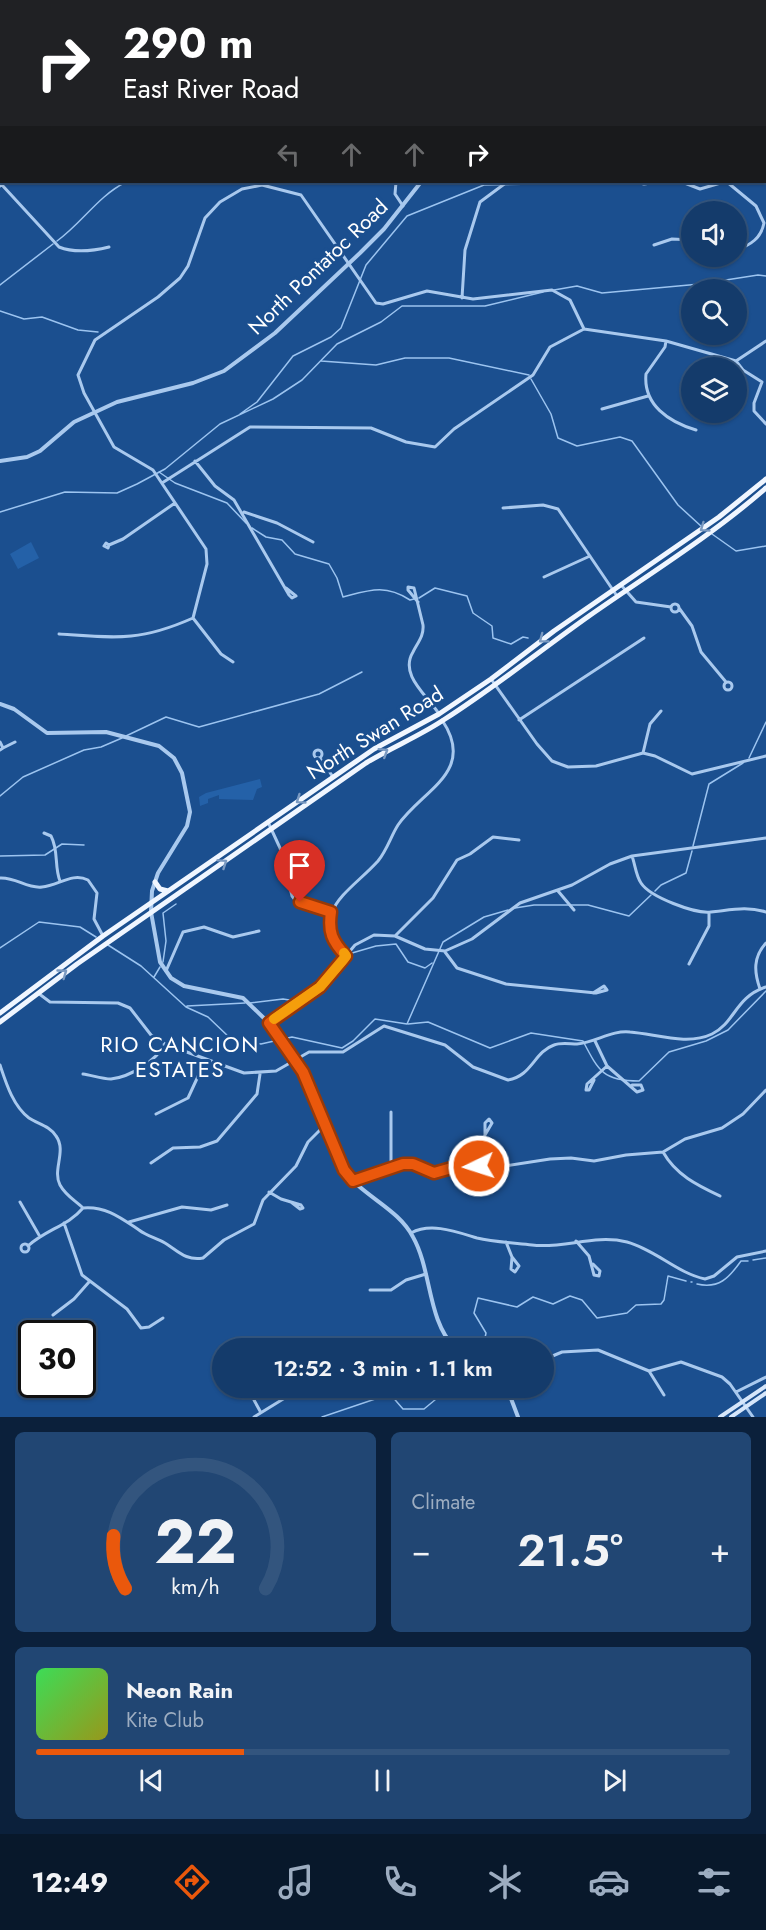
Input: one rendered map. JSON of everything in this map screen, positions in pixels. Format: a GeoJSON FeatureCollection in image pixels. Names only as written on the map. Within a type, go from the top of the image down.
{"type":"FeatureCollection","features":[{"type":"Feature","properties":{"kind":"main road","name":"North Swan Road"},"geometry":{"type":"LineString","coordinates":[[0,1022],[151,912],[366,763],[396,744],[443,721],[495,685],[719,518],[766,479]]}},
{"type":"Feature","properties":{"kind":"main road","name":"North Swan Road"},"geometry":{"type":"LineString","coordinates":[[623,588],[719,527],[766,488]]}},
{"type":"Feature","properties":{"kind":"main road","name":"North Swan Road"},"geometry":{"type":"LineString","coordinates":[[0,1013],[103,936],[333,777],[393,738],[439,714],[615,594]]}},
{"type":"Feature","properties":{"kind":"main road"},"geometry":{"type":"LineString","coordinates":[[155,882],[160,889],[168,891]]}},
{"type":"Feature","properties":{"kind":"main road"},"geometry":{"type":"LineString","coordinates":[[720,1417],[766,1386]]}},
{"type":"Feature","properties":{"kind":"main road"},"geometry":{"type":"LineString","coordinates":[[731,1417],[766,1393]]}},
{"type":"Feature","properties":{"kind":"street"},"geometry":{"type":"LineString","coordinates":[[396,183],[395,194],[403,206]]}},
{"type":"Feature","properties":{"kind":"street","name":"North Pontatoc Road"},"geometry":{"type":"LineString","coordinates":[[0,461],[27,457],[40,451],[74,422],[94,412],[135,396],[204,380],[224,371],[275,333],[349,263],[403,206],[420,183]]}},
{"type":"Feature","properties":{"kind":"street"},"geometry":{"type":"LineString","coordinates":[[462,298],[465,250],[480,202],[506,183]]}},
{"type":"Feature","properties":{"kind":"street"},"geometry":{"type":"LineString","coordinates":[[685,183],[700,189],[722,183]]}},
{"type":"Feature","properties":{"kind":"street"},"geometry":{"type":"LineString","coordinates":[[727,183],[756,206],[764,223],[761,234],[747,244]]}},
{"type":"Feature","properties":{"kind":"street"},"geometry":{"type":"LineString","coordinates":[[3,184],[59,247],[82,251],[110,247]]}},
{"type":"Feature","properties":{"kind":"street"},"geometry":{"type":"LineString","coordinates":[[193,618],[207,564],[206,549],[162,483],[146,465],[114,447],[94,412],[78,375],[95,340],[156,298],[180,278],[190,260],[205,218],[220,202],[242,189],[262,185],[301,195],[376,303],[383,304],[427,291],[462,298],[485,298],[552,290],[570,300],[584,329]]}},
{"type":"Feature","properties":{"kind":"street"},"geometry":{"type":"LineString","coordinates":[[654,244],[672,239],[681,239]]}},
{"type":"Feature","properties":{"kind":"street"},"geometry":{"type":"LineString","coordinates":[[162,483],[250,427],[371,428],[412,443],[435,447],[450,432],[533,375],[550,347],[584,329],[666,340],[723,357]]}},
{"type":"Feature","properties":{"kind":"street"},"geometry":{"type":"LineString","coordinates":[[666,340],[665,347],[646,374],[648,396],[663,415],[696,430]]}},
{"type":"Feature","properties":{"kind":"street"},"geometry":{"type":"LineString","coordinates":[[742,357],[766,341]]}},
{"type":"Feature","properties":{"kind":"street"},"geometry":{"type":"LineString","coordinates":[[747,372],[762,382],[754,403],[754,411],[758,418],[766,424]]}},
{"type":"Feature","properties":{"kind":"street"},"geometry":{"type":"LineString","coordinates":[[602,409],[648,396]]}},
{"type":"Feature","properties":{"kind":"street"},"geometry":{"type":"LineString","coordinates":[[195,461],[203,474],[227,493],[242,512],[286,588]]}},
{"type":"Feature","properties":{"kind":"street"},"geometry":{"type":"LineString","coordinates":[[109,545],[123,539],[175,503]]}},
{"type":"Feature","properties":{"kind":"street"},"geometry":{"type":"LineString","coordinates":[[503,508],[543,505],[558,508],[615,594]]}},
{"type":"Feature","properties":{"kind":"street"},"geometry":{"type":"LineString","coordinates":[[242,512],[277,523],[313,542]]}},
{"type":"Feature","properties":{"kind":"street"},"geometry":{"type":"LineString","coordinates":[[544,577],[590,556]]}},
{"type":"Feature","properties":{"kind":"street"},"geometry":{"type":"LineString","coordinates":[[346,956],[332,941],[329,930],[331,912],[353,883],[379,860],[399,824],[442,780],[454,743],[439,714],[409,675],[407,664],[423,631],[418,602],[414,588],[408,587],[418,602]]}},
{"type":"Feature","properties":{"kind":"street"},"geometry":{"type":"LineString","coordinates":[[623,588],[636,602],[671,607],[673,612],[678,610],[688,620],[701,652],[726,682]]}},
{"type":"Feature","properties":{"kind":"street"},"geometry":{"type":"LineString","coordinates":[[59,634],[117,638],[142,637],[193,618]]}},
{"type":"Feature","properties":{"kind":"street"},"geometry":{"type":"LineString","coordinates":[[193,618],[221,654],[233,662]]}},
{"type":"Feature","properties":{"kind":"street"},"geometry":{"type":"LineString","coordinates":[[519,720],[644,638]]}},
{"type":"Feature","properties":{"kind":"street"},"geometry":{"type":"LineString","coordinates":[[491,679],[519,720],[552,761],[568,767],[596,766],[643,753],[655,756],[692,774],[766,756]]}},
{"type":"Feature","properties":{"kind":"street"},"geometry":{"type":"LineString","coordinates":[[0,704],[14,709],[47,733],[106,732],[159,746],[172,754],[187,793],[190,820],[155,882],[151,912],[156,947],[165,972],[184,986],[243,998],[269,1023],[296,1059],[344,1170],[353,1181],[391,1212],[411,1233],[447,1338]]}},
{"type":"Feature","properties":{"kind":"street"},"geometry":{"type":"LineString","coordinates":[[643,753],[650,724],[661,711]]}},
{"type":"Feature","properties":{"kind":"street"},"geometry":{"type":"LineString","coordinates":[[0,742],[1,749],[15,742]]}},
{"type":"Feature","properties":{"kind":"street"},"geometry":{"type":"LineString","coordinates":[[320,758],[333,777]]}},
{"type":"Feature","properties":{"kind":"street"},"geometry":{"type":"LineString","coordinates":[[268,822],[291,896],[296,901],[331,912]]}},
{"type":"Feature","properties":{"kind":"street"},"geometry":{"type":"LineString","coordinates":[[44,833],[51,836],[57,849],[57,872],[60,881]]}},
{"type":"Feature","properties":{"kind":"street"},"geometry":{"type":"LineString","coordinates":[[395,936],[433,898],[457,860],[470,854],[493,837],[519,840]]}},
{"type":"Feature","properties":{"kind":"street"},"geometry":{"type":"LineString","coordinates":[[269,1023],[320,987],[355,945],[374,934],[395,936],[424,948],[445,951],[471,940],[520,903],[558,891],[610,864],[632,856],[766,838]]}},
{"type":"Feature","properties":{"kind":"street"},"geometry":{"type":"LineString","coordinates":[[632,856],[641,883],[651,892],[693,912],[710,913],[747,908],[766,912]]}},
{"type":"Feature","properties":{"kind":"street"},"geometry":{"type":"LineString","coordinates":[[0,878],[15,879],[40,888],[60,881],[84,878],[94,886],[97,901],[94,919],[103,936]]}},
{"type":"Feature","properties":{"kind":"street"},"geometry":{"type":"LineString","coordinates":[[558,891],[574,910]]}},
{"type":"Feature","properties":{"kind":"street"},"geometry":{"type":"LineString","coordinates":[[689,964],[709,926],[710,913]]}},
{"type":"Feature","properties":{"kind":"street"},"geometry":{"type":"LineString","coordinates":[[165,972],[183,932],[204,927],[233,937],[260,931]]}},
{"type":"Feature","properties":{"kind":"street"},"geometry":{"type":"LineString","coordinates":[[760,989],[755,968],[758,955],[766,943]]}},
{"type":"Feature","properties":{"kind":"street"},"geometry":{"type":"LineString","coordinates":[[445,951],[457,968],[506,984],[593,993]]}},
{"type":"Feature","properties":{"kind":"street"},"geometry":{"type":"LineString","coordinates":[[33,988],[50,1002],[118,1003],[130,1008],[151,1035],[165,1044],[239,1072],[260,1074],[281,1069],[309,1052],[344,1052],[384,1026],[445,1045],[473,1066],[508,1080],[525,1074],[547,1049],[556,1044],[595,1041],[617,1032],[676,1038],[705,1036],[714,1033],[727,1021],[741,1001],[766,987]]}},
{"type":"Feature","properties":{"kind":"street"},"geometry":{"type":"LineString","coordinates":[[595,1041],[607,1065],[632,1085]]}},
{"type":"Feature","properties":{"kind":"street"},"geometry":{"type":"LineString","coordinates":[[83,1074],[107,1079],[117,1078],[150,1062],[158,1056],[165,1044]]}},
{"type":"Feature","properties":{"kind":"street"},"geometry":{"type":"LineString","coordinates":[[156,1114],[188,1098],[206,1059]]}},
{"type":"Feature","properties":{"kind":"street"},"geometry":{"type":"LineString","coordinates":[[0,1065],[8,1087],[22,1112],[56,1136],[60,1144],[57,1175],[66,1194],[83,1208],[117,1214],[185,1257],[203,1258],[224,1240],[254,1224],[263,1200],[296,1166],[308,1142],[325,1125]]}},
{"type":"Feature","properties":{"kind":"street"},"geometry":{"type":"LineString","coordinates":[[594,1080],[607,1065]]}},
{"type":"Feature","properties":{"kind":"street"},"geometry":{"type":"LineString","coordinates":[[151,1163],[172,1148],[200,1147],[217,1141],[256,1096],[260,1074]]}},
{"type":"Feature","properties":{"kind":"street"},"geometry":{"type":"LineString","coordinates":[[353,1181],[391,1168],[413,1164],[434,1173],[462,1165],[492,1168],[551,1159],[594,1161],[626,1155],[663,1152],[685,1139],[722,1128],[742,1114],[766,1090]]}},
{"type":"Feature","properties":{"kind":"street"},"geometry":{"type":"LineString","coordinates":[[391,1112],[391,1168]]}},
{"type":"Feature","properties":{"kind":"street"},"geometry":{"type":"LineString","coordinates":[[479,1166],[485,1123],[489,1119],[492,1122],[485,1135]]}},
{"type":"Feature","properties":{"kind":"street"},"geometry":{"type":"LineString","coordinates":[[663,1152],[669,1164],[686,1179],[720,1196]]}},
{"type":"Feature","properties":{"kind":"street"},"geometry":{"type":"LineString","coordinates":[[269,1192],[291,1202]]}},
{"type":"Feature","properties":{"kind":"street"},"geometry":{"type":"LineString","coordinates":[[20,1202],[39,1235]]}},
{"type":"Feature","properties":{"kind":"street"},"geometry":{"type":"LineString","coordinates":[[129,1222],[182,1207],[211,1210],[227,1205]]}},
{"type":"Feature","properties":{"kind":"street"},"geometry":{"type":"LineString","coordinates":[[28,1245],[39,1235],[64,1223],[83,1208]]}},
{"type":"Feature","properties":{"kind":"street"},"geometry":{"type":"LineString","coordinates":[[64,1223],[78,1268],[89,1282],[127,1309],[141,1328],[148,1327],[163,1318]]}},
{"type":"Feature","properties":{"kind":"street"},"geometry":{"type":"LineString","coordinates":[[411,1233],[420,1229],[449,1229],[506,1242],[542,1246],[597,1238],[627,1242],[651,1251],[683,1270],[705,1279],[714,1276],[737,1257],[766,1251]]}},
{"type":"Feature","properties":{"kind":"street"},"geometry":{"type":"LineString","coordinates":[[576,1241],[593,1264]]}},
{"type":"Feature","properties":{"kind":"street"},"geometry":{"type":"LineString","coordinates":[[506,1242],[512,1257]]}},
{"type":"Feature","properties":{"kind":"street"},"geometry":{"type":"LineString","coordinates":[[370,1290],[392,1290],[406,1280],[426,1274]]}},
{"type":"Feature","properties":{"kind":"street"},"geometry":{"type":"LineString","coordinates":[[53,1315],[74,1299],[89,1282]]}},
{"type":"Feature","properties":{"kind":"street"},"geometry":{"type":"LineString","coordinates":[[554,1355],[562,1352],[598,1350],[649,1371],[664,1395]]}},
{"type":"Feature","properties":{"kind":"street"},"geometry":{"type":"LineString","coordinates":[[649,1371],[681,1362],[722,1377],[736,1392],[753,1417]]}},
{"type":"Feature","properties":{"kind":"street"},"geometry":{"type":"LineString","coordinates":[[736,1392],[766,1377]]}},
{"type":"Feature","properties":{"kind":"street"},"geometry":{"type":"LineString","coordinates":[[254,1417],[284,1398]]}},
{"type":"Feature","properties":{"kind":"street"},"geometry":{"type":"LineString","coordinates":[[511,1398],[518,1417]]}},
{"type":"Feature","properties":{"kind":"street"},"geometry":{"type":"LineString","coordinates":[[254,1400],[260,1412]]}},
{"type":"Feature","properties":{"kind":"shaded area"},"geometry":{"type":"Polygon","coordinates":[[[31,542],[39,558],[18,569],[10,554],[31,542]]]}},
{"type":"Feature","properties":{"kind":"shaded area"},"geometry":{"type":"Polygon","coordinates":[[[260,779],[262,787],[257,789],[253,800],[219,799],[219,795],[208,799],[208,803],[200,806],[199,797],[206,793],[260,779]]]}},
{"type":"Feature","properties":{"kind":"waterway"},"geometry":{"type":"LineString","coordinates":[[57,241],[98,202],[124,183]]}},
{"type":"Feature","properties":{"kind":"waterway"},"geometry":{"type":"LineString","coordinates":[[240,414],[257,402],[293,356],[331,337],[341,328],[366,265],[407,216],[484,185],[538,183]]}},
{"type":"Feature","properties":{"kind":"waterway"},"geometry":{"type":"LineString","coordinates":[[0,285],[53,244]]}},
{"type":"Feature","properties":{"kind":"waterway"},"geometry":{"type":"LineString","coordinates":[[554,290],[577,286],[602,293],[700,284],[758,275],[766,276]]}},
{"type":"Feature","properties":{"kind":"waterway"},"geometry":{"type":"LineString","coordinates":[[0,512],[65,492],[117,493],[137,484],[165,469],[220,424],[273,399],[302,380],[337,344],[381,322],[402,306],[485,306],[543,292]]}},
{"type":"Feature","properties":{"kind":"waterway"},"geometry":{"type":"LineString","coordinates":[[0,311],[24,319],[42,317],[78,330],[98,332]]}},
{"type":"Feature","properties":{"kind":"waterway"},"geometry":{"type":"LineString","coordinates":[[321,361],[376,365],[405,358],[449,358],[529,375]]}},
{"type":"Feature","properties":{"kind":"waterway"},"geometry":{"type":"LineString","coordinates":[[531,379],[551,414],[558,438],[577,446],[620,437],[632,441],[678,505],[702,527]]}},
{"type":"Feature","properties":{"kind":"waterway"},"geometry":{"type":"LineString","coordinates":[[159,472],[175,483],[227,503],[246,523]]}},
{"type":"Feature","properties":{"kind":"waterway"},"geometry":{"type":"LineString","coordinates":[[252,528],[266,537],[282,540],[295,554],[329,564],[337,578],[343,597],[361,592],[385,590],[410,600],[414,599]]}},
{"type":"Feature","properties":{"kind":"waterway"},"geometry":{"type":"LineString","coordinates":[[712,534],[736,551],[766,546]]}},
{"type":"Feature","properties":{"kind":"waterway"},"geometry":{"type":"LineString","coordinates":[[419,598],[435,588],[467,596],[473,613],[492,626],[493,638],[511,644],[523,637],[528,638]]}},
{"type":"Feature","properties":{"kind":"waterway"},"geometry":{"type":"LineString","coordinates":[[126,736],[166,717],[199,727],[319,694],[362,672]]}},
{"type":"Feature","properties":{"kind":"waterway"},"geometry":{"type":"LineString","coordinates":[[749,758],[766,722]]}},
{"type":"Feature","properties":{"kind":"waterway"},"geometry":{"type":"LineString","coordinates":[[0,796],[23,777],[84,750],[101,747],[122,738]]}},
{"type":"Feature","properties":{"kind":"waterway"},"geometry":{"type":"LineString","coordinates":[[693,846],[709,784],[743,763]]}},
{"type":"Feature","properties":{"kind":"waterway"},"geometry":{"type":"LineString","coordinates":[[0,856],[45,855],[62,844],[84,845]]}},
{"type":"Feature","properties":{"kind":"waterway"},"geometry":{"type":"LineString","coordinates":[[655,891],[661,885],[686,873],[692,851]]}},
{"type":"Feature","properties":{"kind":"waterway"},"geometry":{"type":"LineString","coordinates":[[515,908],[534,905],[588,905],[629,916],[651,895]]}},
{"type":"Feature","properties":{"kind":"waterway"},"geometry":{"type":"LineString","coordinates":[[163,962],[166,941],[163,913],[176,904]]}},
{"type":"Feature","properties":{"kind":"waterway"},"geometry":{"type":"LineString","coordinates":[[108,945],[141,966],[186,1007],[208,1017],[230,1038],[261,1044],[292,1037],[342,1048],[353,1041],[375,1019],[407,1024],[443,942],[484,917],[508,910]]}},
{"type":"Feature","properties":{"kind":"waterway"},"geometry":{"type":"LineString","coordinates":[[0,948],[39,922],[80,927],[96,937]]}},
{"type":"Feature","properties":{"kind":"waterway"},"geometry":{"type":"LineString","coordinates":[[301,1002],[305,1003],[327,986],[352,953],[376,946],[396,944],[408,962],[425,968],[432,963]]}},
{"type":"Feature","properties":{"kind":"waterway"},"geometry":{"type":"LineString","coordinates":[[154,977],[160,967]]}},
{"type":"Feature","properties":{"kind":"waterway"},"geometry":{"type":"LineString","coordinates":[[408,1024],[428,1022],[490,1048],[531,1033],[583,1041],[604,1073],[618,1079],[639,1081],[669,1052],[706,1041],[728,1030],[766,991]]}},
{"type":"Feature","properties":{"kind":"waterway"},"geometry":{"type":"LineString","coordinates":[[250,1003],[283,999],[296,1001]]}},
{"type":"Feature","properties":{"kind":"waterway"},"geometry":{"type":"LineString","coordinates":[[187,1006],[245,1003]]}},
{"type":"Feature","properties":{"kind":"waterway"},"geometry":{"type":"LineString","coordinates":[[753,1260],[766,1258]]}},
{"type":"Feature","properties":{"kind":"waterway"},"geometry":{"type":"LineString","coordinates":[[697,1284],[711,1285],[723,1281],[741,1261],[748,1261]]}},
{"type":"Feature","properties":{"kind":"waterway"},"geometry":{"type":"LineString","coordinates":[[485,1338],[486,1333],[474,1313],[478,1298],[517,1307],[533,1297],[553,1304],[570,1296],[582,1300],[597,1318],[627,1313],[636,1305],[661,1304],[664,1300],[668,1276],[686,1281]]}},
{"type":"Feature","properties":{"kind":"waterway"},"geometry":{"type":"LineString","coordinates":[[322,1417],[378,1398]]}},
{"type":"Feature","properties":{"kind":"waterway"},"geometry":{"type":"LineString","coordinates":[[393,1398],[403,1409],[424,1409],[437,1398]]}},
{"type":"Feature","properties":{"kind":"slow traffic"},"geometry":{"type":"LineString","coordinates":[[274,1019],[320,987],[346,956],[344,953]]}},
{"type":"Feature","properties":{"kind":"district","name":"RIO CANCION ESTATES"},"geometry":{"type":"Point","coordinates":[180,1056]}},
{"type":"Feature","properties":{"kind":"route"},"geometry":{"type":"LineString","coordinates":[[300,902],[331,912],[329,930],[332,941],[346,956],[320,987],[269,1023],[303,1072],[344,1170],[353,1181],[403,1164],[413,1164],[434,1173],[462,1165],[479,1166]]}}]}
